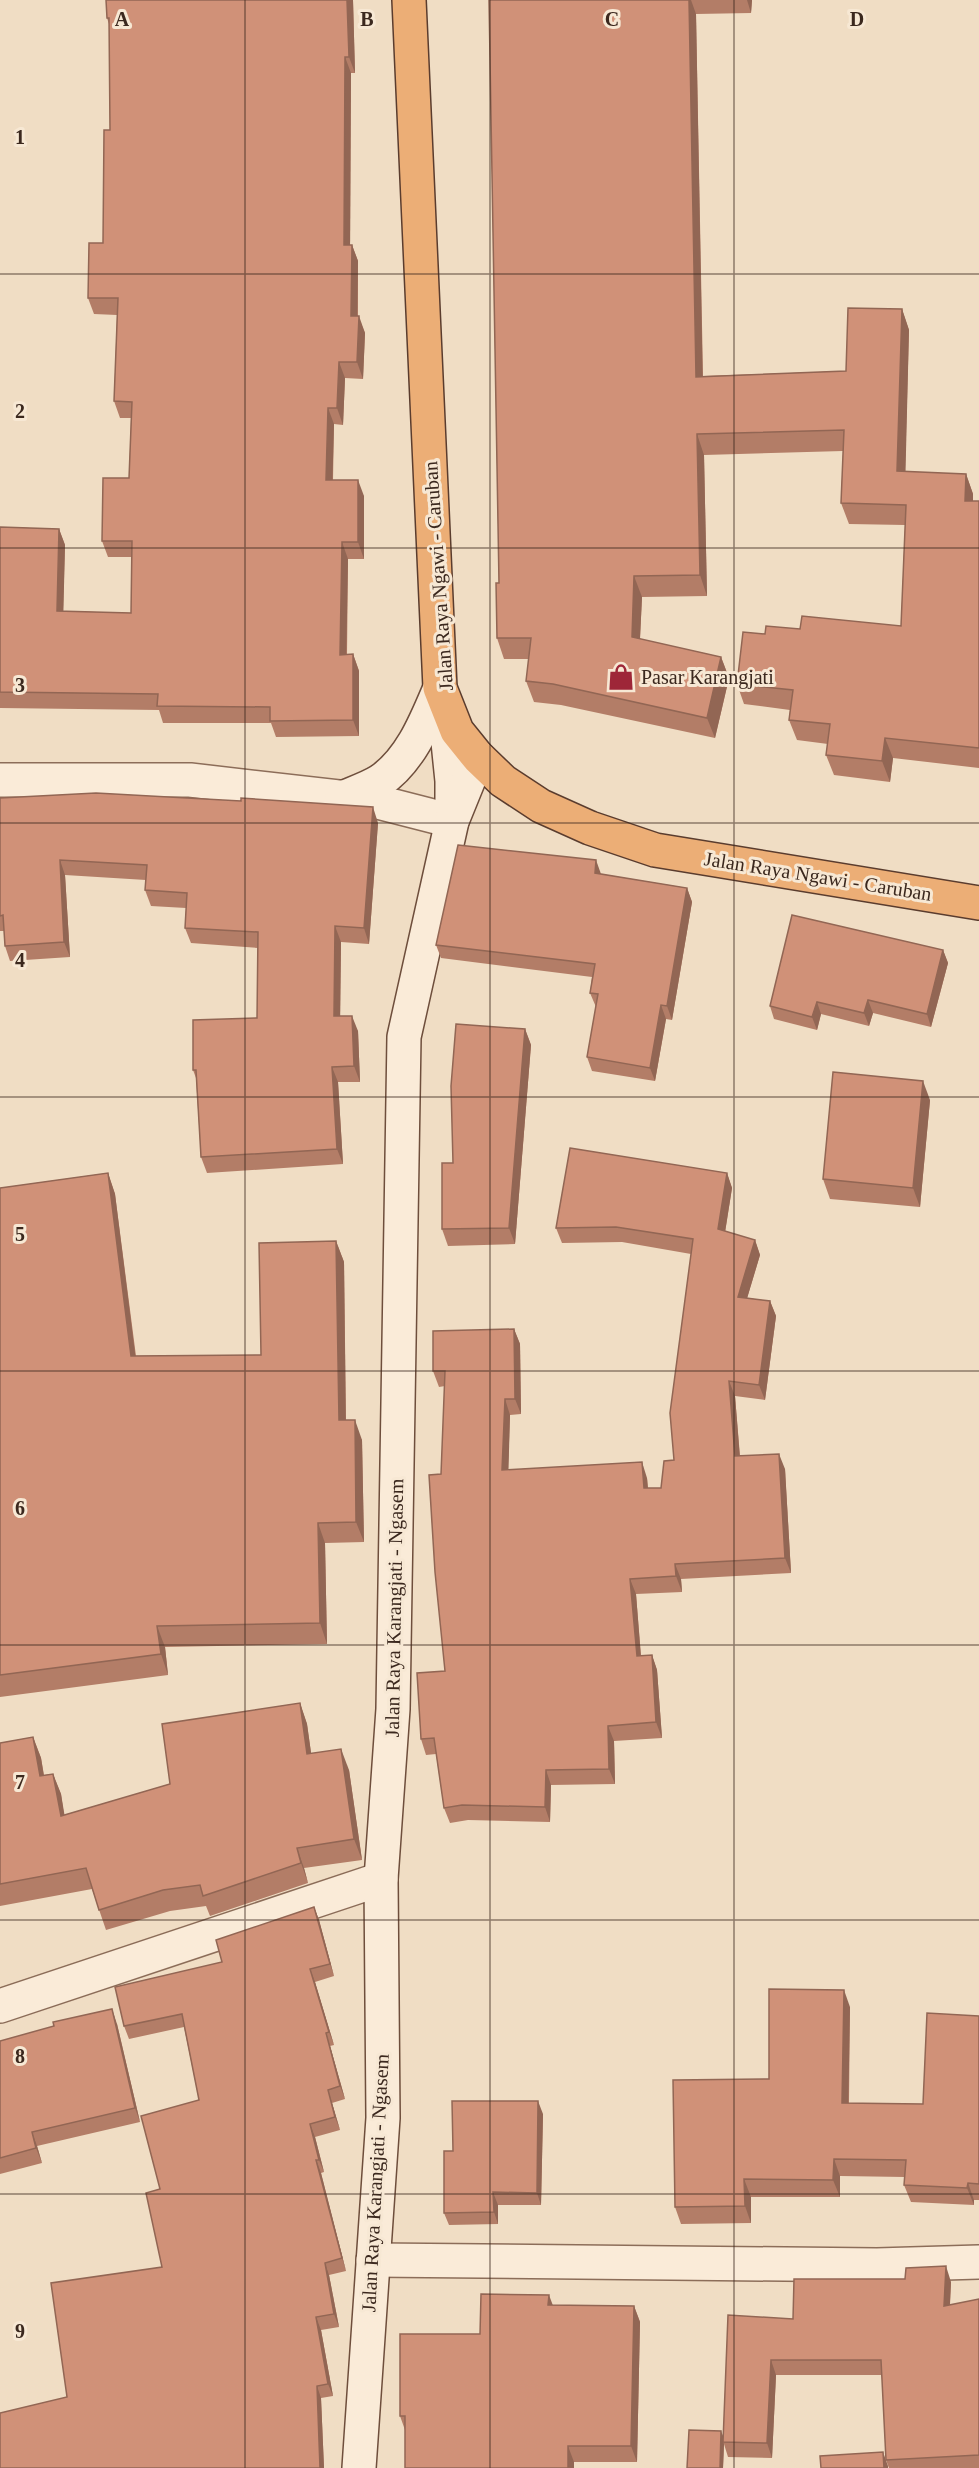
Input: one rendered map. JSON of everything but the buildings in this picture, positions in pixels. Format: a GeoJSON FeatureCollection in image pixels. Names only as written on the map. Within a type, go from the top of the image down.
{"type":"FeatureCollection","features":[{"type":"Feature","properties":{"kind":"highway","name":"Jalan Raya Ngawi - Caruban"},"geometry":{"type":"LineString","coordinates":[[410,0],[442,692],[457,731],[478,757],[503,781],[541,806],[590,828],[655,850],[979,903]]}},
{"type":"Feature","properties":{"kind":"main road"},"geometry":{"type":"LineString","coordinates":[[342,798],[380,780],[405,755],[442,692]]}},
{"type":"Feature","properties":{"kind":"main road"},"geometry":{"type":"LineString","coordinates":[[0,780],[190,780],[374,801],[452,821],[452,781],[442,692]]}},
{"type":"Feature","properties":{"kind":"main road","name":"Jalan Raya Karangjati - Ngasem"},"geometry":{"type":"LineString","coordinates":[[359,2468],[383,2118],[381,1879],[393,1709],[404,1037],[452,821],[478,757]]}},
{"type":"Feature","properties":{"kind":"main road"},"geometry":{"type":"LineString","coordinates":[[0,2006],[381,1879]]}},
{"type":"Feature","properties":{"kind":"main road"},"geometry":{"type":"LineString","coordinates":[[373,2260],[877,2265],[979,2262]]}},
{"type":"Feature","properties":{"kind":"place","name":"Pasar Karangjati"},"geometry":{"type":"Point","coordinates":[621,677]}}]}
